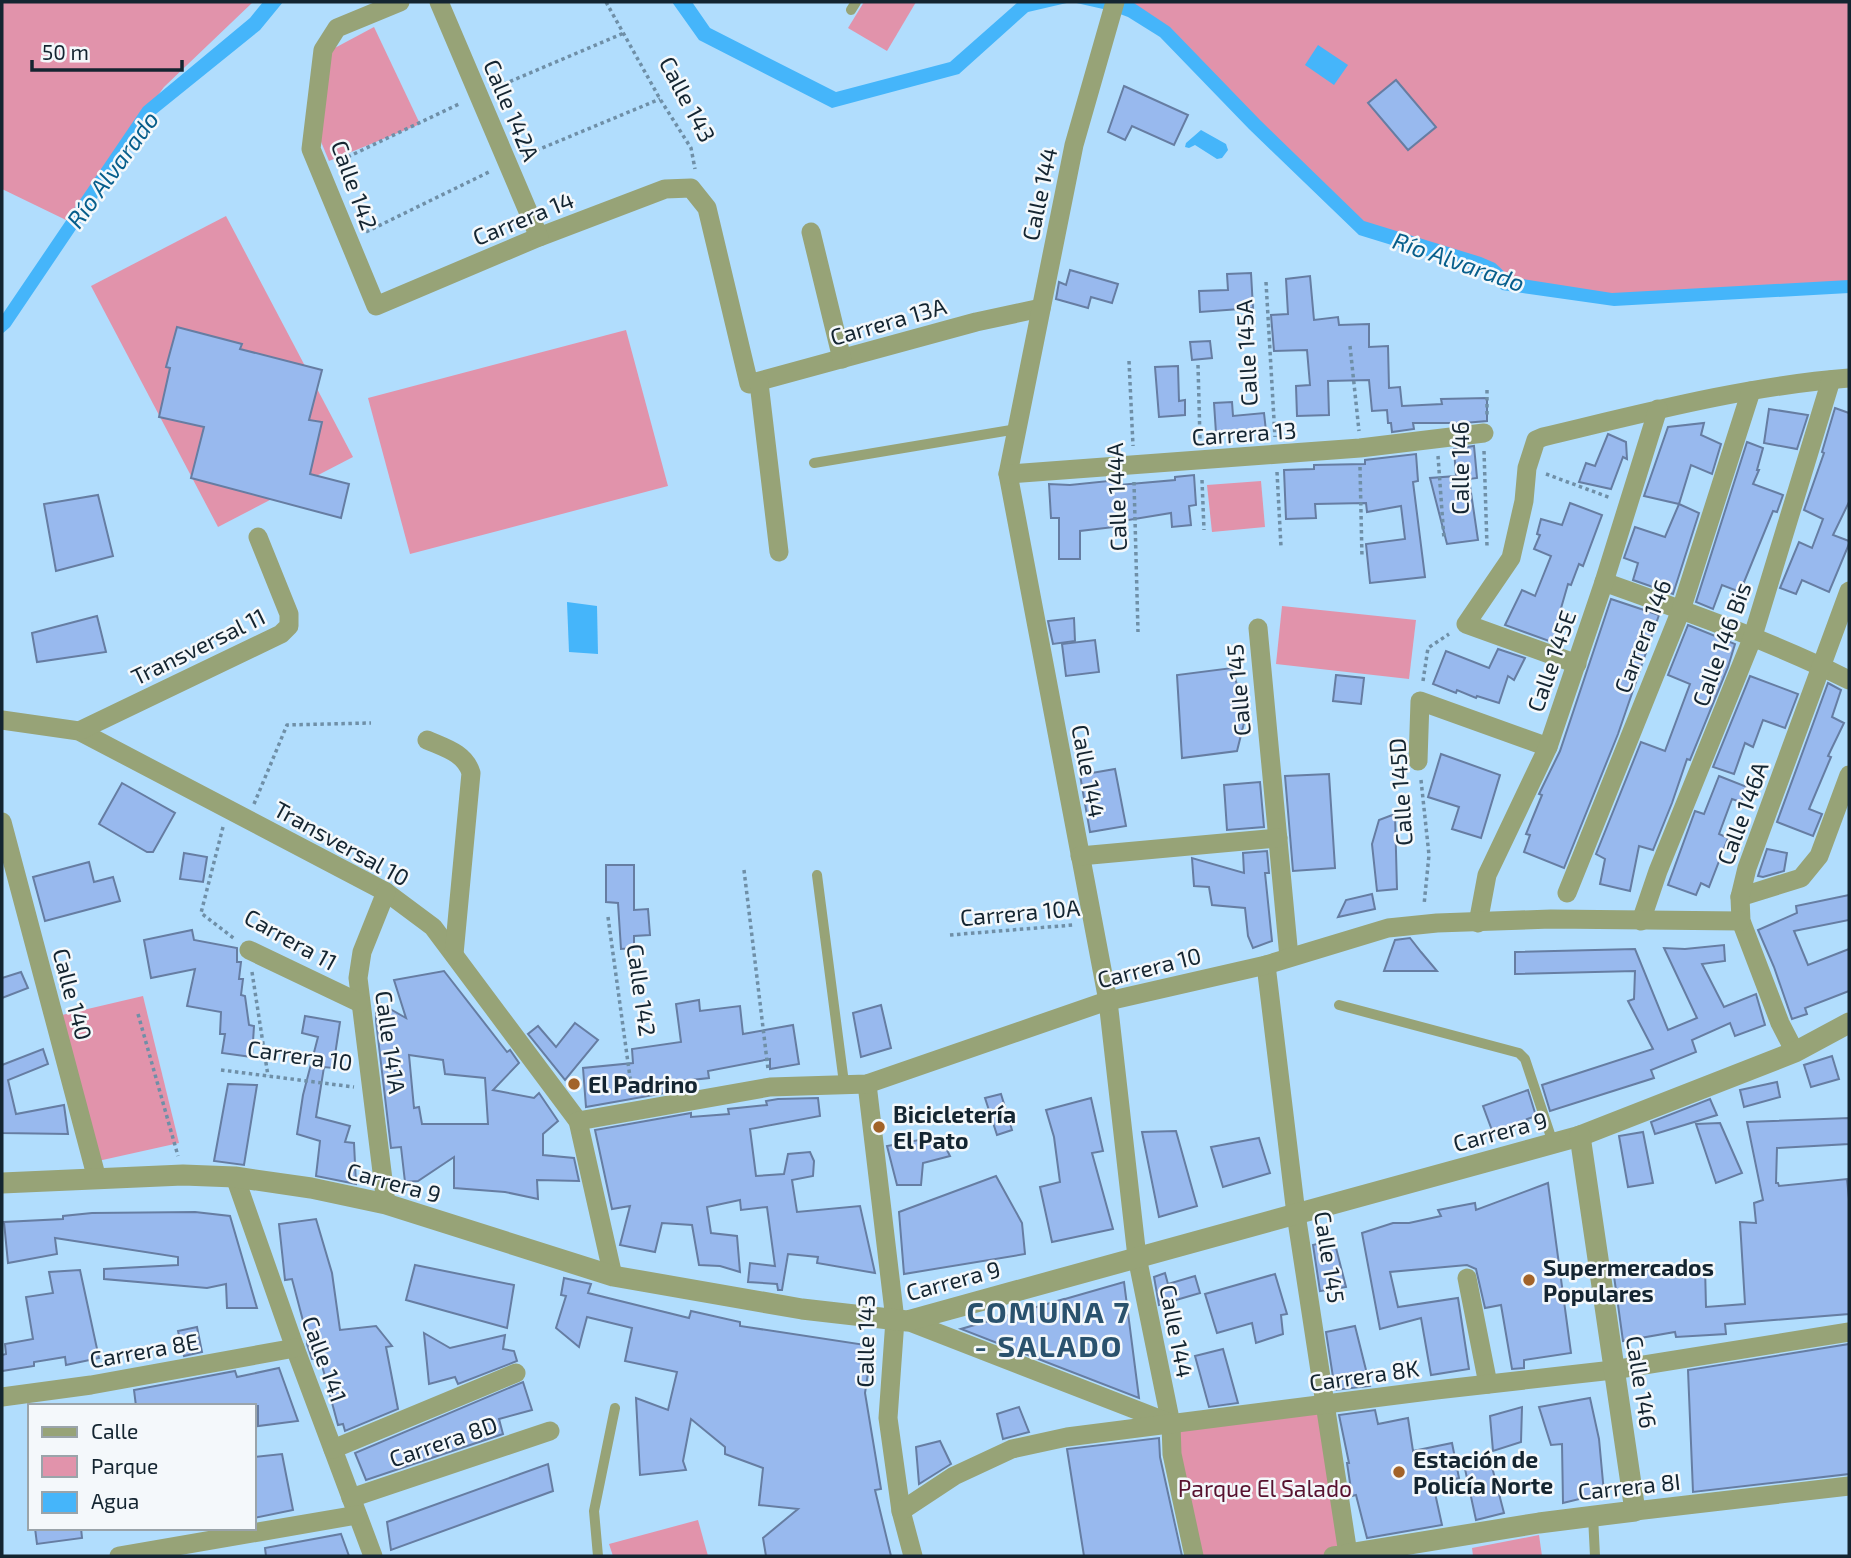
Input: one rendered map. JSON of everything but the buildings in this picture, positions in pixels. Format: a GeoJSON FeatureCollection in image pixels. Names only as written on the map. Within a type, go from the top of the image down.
{"type":"FeatureCollection","features":[{"type":"Feature","properties":{"kind":"street","name":"Calle 142"},"geometry":{"type":"LineString","coordinates":[[376,306],[311,149],[323,50],[330,37],[337,28],[400,2]]}},
{"type":"Feature","properties":{"kind":"street","name":"Calle 142A"},"geometry":{"type":"LineString","coordinates":[[439,2],[539,237]]}},
{"type":"Feature","properties":{"kind":"street","name":"Calle 144"},"geometry":{"type":"LineString","coordinates":[[1115,2],[1074,145],[1008,474],[1108,1001],[1137,1257],[1171,1424],[1172,1454],[1194,1556]]}},
{"type":"Feature","properties":{"kind":"street","name":"Carrera 14"},"geometry":{"type":"LineString","coordinates":[[376,306],[539,237],[665,189],[691,188]]}},
{"type":"Feature","properties":{"kind":"street"},"geometry":{"type":"LineString","coordinates":[[691,188],[707,208],[754,384],[779,552]]}},
{"type":"Feature","properties":{"kind":"street"},"geometry":{"type":"LineString","coordinates":[[811,232],[842,359]]}},
{"type":"Feature","properties":{"kind":"street","name":"Carrera 13A"},"geometry":{"type":"LineString","coordinates":[[754,384],[976,322],[1041,308]]}},
{"type":"Feature","properties":{"kind":"street"},"geometry":{"type":"LineString","coordinates":[[1577,664],[1466,624],[1511,558],[1524,501],[1527,468],[1536,440],[1543,436],[1658,409],[1751,391],[1840,379]]}},
{"type":"Feature","properties":{"kind":"street","name":"Calle 146 Bis"},"geometry":{"type":"LineString","coordinates":[[1641,921],[1658,871],[1752,639],[1840,379]]}},
{"type":"Feature","properties":{"kind":"street","name":"Carrera 146"},"geometry":{"type":"LineString","coordinates":[[1567,893],[1681,610],[1751,391]]}},
{"type":"Feature","properties":{"kind":"street","name":"Calle 145E"},"geometry":{"type":"LineString","coordinates":[[1478,923],[1487,875],[1548,747],[1604,582],[1658,409]]}},
{"type":"Feature","properties":{"kind":"street","name":"Carrera 13"},"geometry":{"type":"LineString","coordinates":[[1008,474],[1276,455],[1484,433]]}},
{"type":"Feature","properties":{"kind":"street","name":"Transversal 11"},"geometry":{"type":"LineString","coordinates":[[79,731],[281,634],[289,626],[289,614],[258,537]]}},
{"type":"Feature","properties":{"kind":"street"},"geometry":{"type":"LineString","coordinates":[[1604,582],[1681,610],[1849,680]]}},
{"type":"Feature","properties":{"kind":"street","name":"Calle 146A"},"geometry":{"type":"LineString","coordinates":[[1795,1052],[1780,1023],[1741,921],[1740,897],[1747,867],[1849,591]]}},
{"type":"Feature","properties":{"kind":"street","name":"Calle 145"},"geometry":{"type":"LineString","coordinates":[[1258,628],[1289,957]]}},
{"type":"Feature","properties":{"kind":"street"},"geometry":{"type":"LineString","coordinates":[[1420,701],[1548,747]]}},
{"type":"Feature","properties":{"kind":"street","name":"Calle 145D"},"geometry":{"type":"LineString","coordinates":[[1418,761],[1420,701]]}},
{"type":"Feature","properties":{"kind":"street","name":"Transversal 10"},"geometry":{"type":"LineString","coordinates":[[2,720],[79,731],[386,892],[433,927],[578,1121]]}},
{"type":"Feature","properties":{"kind":"street"},"geometry":{"type":"LineString","coordinates":[[427,740],[468,762],[471,772],[454,954]]}},
{"type":"Feature","properties":{"kind":"street"},"geometry":{"type":"LineString","coordinates":[[1740,897],[1801,878],[1819,856],[1849,775]]}},
{"type":"Feature","properties":{"kind":"street","name":"Calle 140"},"geometry":{"type":"LineString","coordinates":[[2,822],[97,1178]]}},
{"type":"Feature","properties":{"kind":"street"},"geometry":{"type":"LineString","coordinates":[[1080,856],[1278,838]]}},
{"type":"Feature","properties":{"kind":"street","name":"Calle 141A"},"geometry":{"type":"LineString","coordinates":[[386,892],[362,952],[358,978],[386,1203]]}},
{"type":"Feature","properties":{"kind":"street","name":"Carrera 10"},"geometry":{"type":"LineString","coordinates":[[578,1121],[770,1087],[867,1084],[1108,1001],[1266,965],[1388,928],[1551,919],[1741,921]]}},
{"type":"Feature","properties":{"kind":"street","name":"Carrera 11"},"geometry":{"type":"LineString","coordinates":[[248,950],[360,1003]]}},
{"type":"Feature","properties":{"kind":"street","name":"Calle 145"},"geometry":{"type":"LineString","coordinates":[[1266,965],[1296,1214],[1326,1405],[1343,1555]]}},
{"type":"Feature","properties":{"kind":"street","name":"Carrera 9"},"geometry":{"type":"LineString","coordinates":[[2,1183],[183,1175],[235,1177],[311,1188],[386,1203],[613,1276],[802,1309],[901,1320],[1580,1136],[1795,1052],[1849,1023]]}},
{"type":"Feature","properties":{"kind":"street","name":"Calle 143"},"geometry":{"type":"LineString","coordinates":[[867,1084],[901,1320],[888,1418],[901,1511],[913,1556]]}},
{"type":"Feature","properties":{"kind":"street"},"geometry":{"type":"LineString","coordinates":[[578,1121],[613,1276]]}},
{"type":"Feature","properties":{"kind":"street","name":"Calle 146"},"geometry":{"type":"LineString","coordinates":[[1580,1136],[1635,1511]]}},
{"type":"Feature","properties":{"kind":"street","name":"Calle 141"},"geometry":{"type":"LineString","coordinates":[[235,1177],[295,1348],[373,1556]]}},
{"type":"Feature","properties":{"kind":"street"},"geometry":{"type":"LineString","coordinates":[[1467,1278],[1488,1384]]}},
{"type":"Feature","properties":{"kind":"street"},"geometry":{"type":"LineString","coordinates":[[901,1320],[1171,1424]]}},
{"type":"Feature","properties":{"kind":"street","name":"Carrera 8K"},"geometry":{"type":"LineString","coordinates":[[901,1511],[954,1476],[1012,1449],[1067,1437],[1613,1370],[1849,1332]]}},
{"type":"Feature","properties":{"kind":"street","name":"Carrera 8E"},"geometry":{"type":"LineString","coordinates":[[2,1397],[91,1385],[295,1348]]}},
{"type":"Feature","properties":{"kind":"street"},"geometry":{"type":"LineString","coordinates":[[333,1450],[516,1373]]}},
{"type":"Feature","properties":{"kind":"street","name":"Carrera 8D"},"geometry":{"type":"LineString","coordinates":[[118,1556],[182,1551],[354,1507],[550,1431]]}},
{"type":"Feature","properties":{"kind":"street","name":"Carrera 8I"},"geometry":{"type":"LineString","coordinates":[[1343,1555],[1593,1516],[1849,1486]]}},
{"type":"Feature","properties":{"kind":"lane"},"geometry":{"type":"LineString","coordinates":[[814,463],[1017,429]]}},
{"type":"Feature","properties":{"kind":"lane"},"geometry":{"type":"LineString","coordinates":[[817,875],[844,1083]]}},
{"type":"Feature","properties":{"kind":"lane"},"geometry":{"type":"LineString","coordinates":[[1339,1005],[1519,1053],[1525,1059],[1553,1143]]}},
{"type":"Feature","properties":{"kind":"lane"},"geometry":{"type":"LineString","coordinates":[[598,1556],[594,1511],[615,1408]]}},
{"type":"Feature","properties":{"kind":"lane"},"geometry":{"type":"LineString","coordinates":[[1593,1516],[1595,1556]]}},
{"type":"Feature","properties":{"kind":"path","name":"Calle 143"},"geometry":{"type":"LineString","coordinates":[[606,2],[660,99],[691,148],[696,172],[691,188]]}},
{"type":"Feature","properties":{"kind":"path"},"geometry":{"type":"LineString","coordinates":[[319,170],[479,95],[624,33]]}},
{"type":"Feature","properties":{"kind":"path"},"geometry":{"type":"LineString","coordinates":[[349,240],[508,163],[660,99]]}},
{"type":"Feature","properties":{"kind":"path","name":"Calle 145A"},"geometry":{"type":"LineString","coordinates":[[1266,282],[1281,547]]}},
{"type":"Feature","properties":{"kind":"path","name":"Calle 144A"},"geometry":{"type":"LineString","coordinates":[[1129,361],[1138,632]]}},
{"type":"Feature","properties":{"kind":"path"},"geometry":{"type":"LineString","coordinates":[[1198,365],[1204,530]]}},
{"type":"Feature","properties":{"kind":"path","name":"Calle 146"},"geometry":{"type":"LineString","coordinates":[[1487,390],[1487,422],[1484,433],[1487,546]]}},
{"type":"Feature","properties":{"kind":"path"},"geometry":{"type":"LineString","coordinates":[[1437,440],[1444,539]]}},
{"type":"Feature","properties":{"kind":"path"},"geometry":{"type":"LineString","coordinates":[[1527,468],[1629,504]]}},
{"type":"Feature","properties":{"kind":"path"},"geometry":{"type":"LineString","coordinates":[[1420,701],[1428,648],[1466,624]]}},
{"type":"Feature","properties":{"kind":"path"},"geometry":{"type":"LineString","coordinates":[[248,818],[287,725],[371,723]]}},
{"type":"Feature","properties":{"kind":"path","name":"Calle 145D"},"geometry":{"type":"LineString","coordinates":[[1418,761],[1429,855],[1427,888],[1420,925]]}},
{"type":"Feature","properties":{"kind":"path","name":"Carrera 11"},"geometry":{"type":"LineString","coordinates":[[229,808],[201,913],[248,950]]}},
{"type":"Feature","properties":{"kind":"path"},"geometry":{"type":"LineString","coordinates":[[744,870],[770,1087]]}},
{"type":"Feature","properties":{"kind":"path","name":"Calle 142"},"geometry":{"type":"LineString","coordinates":[[608,917],[634,1111]]}},
{"type":"Feature","properties":{"kind":"path","name":"Carrera 10A"},"geometry":{"type":"LineString","coordinates":[[950,935],[1093,923]]}},
{"type":"Feature","properties":{"kind":"path"},"geometry":{"type":"LineString","coordinates":[[248,950],[268,1076]]}},
{"type":"Feature","properties":{"kind":"path"},"geometry":{"type":"LineString","coordinates":[[138,1013],[183,1175]]}},
{"type":"Feature","properties":{"kind":"path","name":"Carrera 10"},"geometry":{"type":"LineString","coordinates":[[221,1070],[373,1090]]}},
{"type":"Feature","properties":{"kind":"green space"},"geometry":{"type":"Polygon","coordinates":[[[2,2],[253,2],[164,87],[66,220],[2,189],[2,2]]]}},
{"type":"Feature","properties":{"kind":"green space"},"geometry":{"type":"Polygon","coordinates":[[[864,2],[916,2],[887,51],[848,28],[864,2]]]}},
{"type":"Feature","properties":{"kind":"green space"},"geometry":{"type":"Polygon","coordinates":[[[1115,2],[1849,2],[1849,287],[1613,300],[1508,283],[1491,269],[1361,228],[1164,31],[1115,2]]]}},
{"type":"Feature","properties":{"kind":"green space"},"geometry":{"type":"Polygon","coordinates":[[[374,27],[420,124],[329,161],[317,132],[331,50],[374,27]]]}},
{"type":"Feature","properties":{"kind":"green space"},"geometry":{"type":"Polygon","coordinates":[[[226,216],[353,457],[218,527],[91,286],[226,216]]]}},
{"type":"Feature","properties":{"kind":"green space"},"geometry":{"type":"Polygon","coordinates":[[[626,330],[668,486],[410,554],[368,398],[626,330]]]}},
{"type":"Feature","properties":{"kind":"green space"},"geometry":{"type":"Polygon","coordinates":[[[1261,481],[1265,527],[1212,532],[1207,485],[1261,481]]]}},
{"type":"Feature","properties":{"kind":"green space"},"geometry":{"type":"Polygon","coordinates":[[[1282,606],[1416,620],[1409,679],[1276,664],[1282,606]]]}},
{"type":"Feature","properties":{"kind":"green space"},"geometry":{"type":"Polygon","coordinates":[[[143,996],[179,1143],[98,1161],[62,1015],[143,996]]]}},
{"type":"Feature","properties":{"kind":"green space","name":"Parque El Salado"},"geometry":{"type":"Polygon","coordinates":[[[1323,1412],[1346,1556],[1190,1556],[1166,1430],[1323,1412]]]}},
{"type":"Feature","properties":{"kind":"green space"},"geometry":{"type":"Polygon","coordinates":[[[698,1520],[708,1556],[613,1556],[609,1544],[698,1520]]]}},
{"type":"Feature","properties":{"kind":"green space"},"geometry":{"type":"Polygon","coordinates":[[[1539,1535],[1542,1556],[1473,1556],[1472,1548],[1539,1535]]]}},
{"type":"Feature","properties":{"kind":"water","name":"Río Alvarado"},"geometry":{"type":"Polygon","coordinates":[[[263,2],[283,2],[260,30],[151,118],[10,327],[2,334],[2,315],[143,107],[250,18],[263,2]]]}},
{"type":"Feature","properties":{"kind":"water"},"geometry":{"type":"Polygon","coordinates":[[[672,2],[692,2],[710,28],[836,92],[950,62],[1018,2],[1071,2],[1028,12],[959,74],[832,108],[699,40],[672,2]]]}},
{"type":"Feature","properties":{"kind":"water","name":"Río Alvarado"},"geometry":{"type":"Polygon","coordinates":[[[1072,2],[1134,3],[1170,27],[1260,120],[1364,221],[1481,257],[1495,263],[1510,277],[1612,293],[1849,280],[1849,293],[1614,306],[1502,290],[1486,275],[1476,271],[1359,235],[1249,129],[1160,37],[1128,17],[1072,2]]]}},
{"type":"Feature","properties":{"kind":"water"},"geometry":{"type":"Polygon","coordinates":[[[1318,45],[1348,65],[1334,85],[1305,65],[1318,45]]]}},
{"type":"Feature","properties":{"kind":"water"},"geometry":{"type":"Polygon","coordinates":[[[1201,130],[1226,144],[1228,150],[1222,158],[1217,159],[1195,145],[1185,147],[1201,130]]]}},
{"type":"Feature","properties":{"kind":"water"},"geometry":{"type":"Polygon","coordinates":[[[567,602],[597,606],[598,654],[569,652],[567,602]]]}},
{"type":"Feature","properties":{"kind":"place","name":"El Padrino"},"geometry":{"type":"Point","coordinates":[574,1084]}},
{"type":"Feature","properties":{"kind":"place","name":"Bicicletería El Pato"},"geometry":{"type":"Point","coordinates":[879,1127]}},
{"type":"Feature","properties":{"kind":"place","name":"Supermercados Populares"},"geometry":{"type":"Point","coordinates":[1529,1280]}},
{"type":"Feature","properties":{"kind":"place","name":"Estación de Policía Norte"},"geometry":{"type":"Point","coordinates":[1399,1472]}},
{"type":"Feature","properties":{"kind":"district","name":"COMUNA 7 - SALADO"},"geometry":{"type":"Point","coordinates":[1049,1328]}}]}
